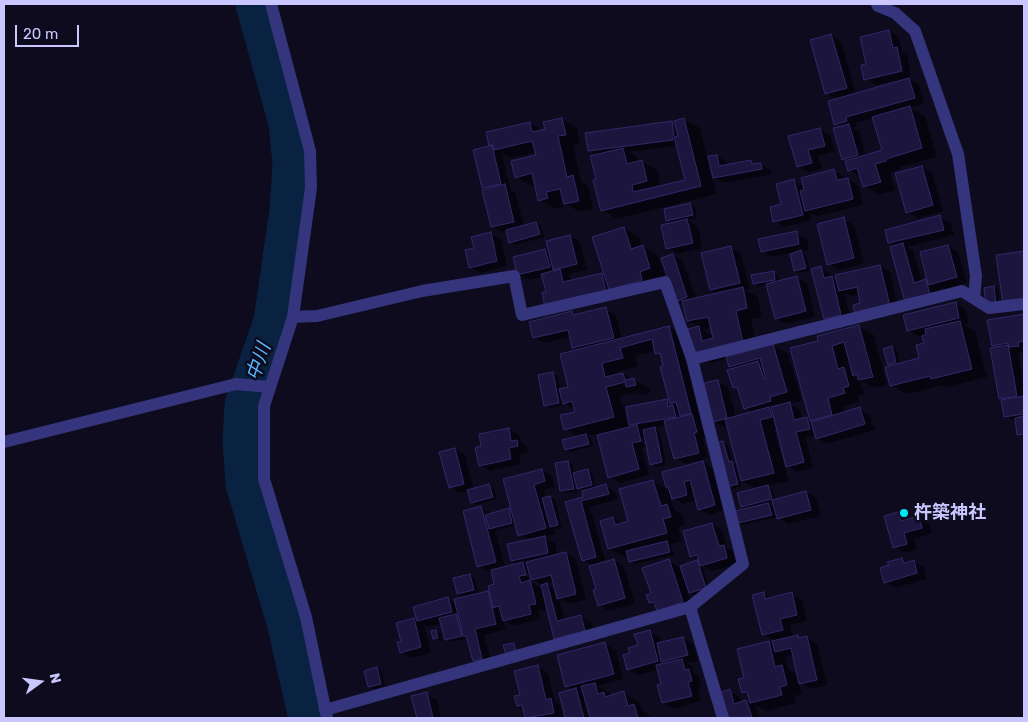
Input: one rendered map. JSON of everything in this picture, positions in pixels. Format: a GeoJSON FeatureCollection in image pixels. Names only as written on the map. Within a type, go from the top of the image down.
{"type":"FeatureCollection","features":[{"type":"Feature","properties":{"kind":"street"},"geometry":{"type":"LineString","coordinates":[[271,4],[310,151],[311,188],[293,317],[264,406],[264,479],[306,617],[326,714],[690,607],[743,564],[692,359],[665,282],[522,315],[514,276],[422,291],[318,316],[293,317]]}},
{"type":"Feature","properties":{"kind":"street"},"geometry":{"type":"LineString","coordinates":[[877,4],[895,14],[915,30],[958,154],[976,276],[974,298]]}},
{"type":"Feature","properties":{"kind":"street"},"geometry":{"type":"LineString","coordinates":[[692,359],[962,291],[989,308],[1024,304]]}},
{"type":"Feature","properties":{"kind":"street"},"geometry":{"type":"LineString","coordinates":[[4,442],[236,384],[270,387]]}},
{"type":"Feature","properties":{"kind":"street"},"geometry":{"type":"LineString","coordinates":[[690,607],[723,718]]}},
{"type":"Feature","properties":{"kind":"building"},"geometry":{"type":"Polygon","coordinates":[[[889,30],[893,48],[897,47],[902,71],[864,80],[861,65],[866,64],[860,37],[889,30]]]}},
{"type":"Feature","properties":{"kind":"building"},"geometry":{"type":"Polygon","coordinates":[[[831,34],[847,88],[825,94],[810,40],[831,34]]]}},
{"type":"Feature","properties":{"kind":"building"},"geometry":{"type":"Polygon","coordinates":[[[909,78],[915,98],[846,117],[847,121],[834,125],[828,101],[909,78]]]}},
{"type":"Feature","properties":{"kind":"building"},"geometry":{"type":"Polygon","coordinates":[[[910,106],[922,148],[875,164],[881,182],[863,187],[857,168],[848,171],[845,161],[882,150],[872,117],[910,106]]]}},
{"type":"Feature","properties":{"kind":"building"},"geometry":{"type":"Polygon","coordinates":[[[562,118],[566,135],[558,136],[567,177],[573,175],[579,201],[564,204],[560,189],[546,192],[548,198],[538,201],[532,173],[515,178],[511,161],[536,155],[532,141],[494,150],[493,145],[489,146],[486,132],[530,122],[532,132],[545,129],[543,122],[562,118]]]}},
{"type":"Feature","properties":{"kind":"building"},"geometry":{"type":"Polygon","coordinates":[[[684,118],[701,186],[601,211],[593,180],[596,179],[590,156],[623,148],[627,164],[642,160],[647,181],[632,185],[633,192],[685,180],[674,137],[678,136],[674,121],[684,118]]]}},
{"type":"Feature","properties":{"kind":"building"},"geometry":{"type":"Polygon","coordinates":[[[672,121],[673,140],[588,151],[585,133],[672,121]]]}},
{"type":"Feature","properties":{"kind":"building"},"geometry":{"type":"Polygon","coordinates":[[[849,124],[858,155],[842,160],[833,128],[849,124]]]}},
{"type":"Feature","properties":{"kind":"building"},"geometry":{"type":"Polygon","coordinates":[[[820,128],[825,146],[808,150],[812,163],[797,167],[788,136],[820,128]]]}},
{"type":"Feature","properties":{"kind":"building"},"geometry":{"type":"Polygon","coordinates":[[[492,145],[501,184],[482,188],[473,150],[492,145]]]}},
{"type":"Feature","properties":{"kind":"building"},"geometry":{"type":"Polygon","coordinates":[[[717,155],[719,166],[751,160],[752,164],[761,163],[762,169],[713,178],[708,156],[717,155]]]}},
{"type":"Feature","properties":{"kind":"building"},"geometry":{"type":"Polygon","coordinates":[[[922,166],[933,205],[906,213],[895,173],[922,166]]]}},
{"type":"Feature","properties":{"kind":"building"},"geometry":{"type":"Polygon","coordinates":[[[834,169],[837,180],[848,178],[853,199],[805,211],[800,191],[804,190],[801,178],[834,169]]]}},
{"type":"Feature","properties":{"kind":"building"},"geometry":{"type":"Polygon","coordinates":[[[794,179],[803,215],[773,222],[770,207],[781,204],[776,184],[794,179]]]}},
{"type":"Feature","properties":{"kind":"building"},"geometry":{"type":"Polygon","coordinates":[[[505,184],[514,222],[491,227],[482,190],[505,184]]]}},
{"type":"Feature","properties":{"kind":"building"},"geometry":{"type":"Polygon","coordinates":[[[690,203],[693,215],[666,221],[664,209],[690,203]]]}},
{"type":"Feature","properties":{"kind":"building"},"geometry":{"type":"Polygon","coordinates":[[[940,215],[944,230],[888,243],[885,230],[940,215]]]}},
{"type":"Feature","properties":{"kind":"building"},"geometry":{"type":"Polygon","coordinates":[[[844,217],[854,258],[827,265],[817,224],[844,217]]]}},
{"type":"Feature","properties":{"kind":"building"},"geometry":{"type":"Polygon","coordinates":[[[687,219],[693,243],[666,249],[661,225],[687,219]]]}},
{"type":"Feature","properties":{"kind":"building"},"geometry":{"type":"Polygon","coordinates":[[[536,222],[540,234],[509,243],[506,230],[536,222]]]}},
{"type":"Feature","properties":{"kind":"building"},"geometry":{"type":"Polygon","coordinates":[[[624,227],[631,249],[643,245],[650,268],[640,272],[642,280],[609,290],[592,237],[624,227]]]}},
{"type":"Feature","properties":{"kind":"building"},"geometry":{"type":"Polygon","coordinates":[[[797,231],[799,244],[761,252],[758,239],[797,231]]]}},
{"type":"Feature","properties":{"kind":"building"},"geometry":{"type":"Polygon","coordinates":[[[491,232],[497,261],[469,268],[465,250],[474,248],[471,237],[491,232]]]}},
{"type":"Feature","properties":{"kind":"building"},"geometry":{"type":"Polygon","coordinates":[[[570,235],[577,264],[553,270],[546,241],[570,235]]]}},
{"type":"Feature","properties":{"kind":"building"},"geometry":{"type":"Polygon","coordinates":[[[903,243],[914,283],[926,279],[930,295],[905,302],[890,247],[903,243]]]}},
{"type":"Feature","properties":{"kind":"building"},"geometry":{"type":"Polygon","coordinates":[[[948,245],[957,277],[928,285],[920,252],[948,245]]]}},
{"type":"Feature","properties":{"kind":"building"},"geometry":{"type":"Polygon","coordinates":[[[731,246],[740,283],[710,290],[701,253],[731,246]]]}},
{"type":"Feature","properties":{"kind":"building"},"geometry":{"type":"Polygon","coordinates":[[[545,249],[550,267],[517,275],[513,257],[545,249]]]}},
{"type":"Feature","properties":{"kind":"building"},"geometry":{"type":"Polygon","coordinates":[[[801,250],[806,268],[794,271],[790,254],[801,250]]]}},
{"type":"Feature","properties":{"kind":"building"},"geometry":{"type":"Polygon","coordinates":[[[1024,251],[1024,301],[1003,304],[996,255],[1024,251]]]}},
{"type":"Feature","properties":{"kind":"building"},"geometry":{"type":"Polygon","coordinates":[[[673,254],[687,297],[676,302],[661,258],[673,254]]]}},
{"type":"Feature","properties":{"kind":"building"},"geometry":{"type":"Polygon","coordinates":[[[880,265],[890,306],[855,315],[853,305],[860,303],[857,287],[839,291],[835,275],[880,265]]]}},
{"type":"Feature","properties":{"kind":"building"},"geometry":{"type":"Polygon","coordinates":[[[821,266],[824,278],[832,276],[841,315],[824,319],[811,269],[821,266]]]}},
{"type":"Feature","properties":{"kind":"building"},"geometry":{"type":"Polygon","coordinates":[[[560,269],[563,282],[602,273],[606,293],[545,308],[542,292],[546,292],[541,274],[560,269]]]}},
{"type":"Feature","properties":{"kind":"building"},"geometry":{"type":"Polygon","coordinates":[[[774,271],[775,280],[753,284],[751,275],[774,271]]]}},
{"type":"Feature","properties":{"kind":"building"},"geometry":{"type":"Polygon","coordinates":[[[797,276],[806,311],[775,319],[766,284],[797,276]]]}},
{"type":"Feature","properties":{"kind":"building"},"geometry":{"type":"Polygon","coordinates":[[[994,286],[996,305],[986,306],[984,288],[994,286]]]}},
{"type":"Feature","properties":{"kind":"building"},"geometry":{"type":"Polygon","coordinates":[[[743,287],[747,308],[736,311],[743,343],[694,355],[688,329],[699,326],[702,341],[713,338],[708,317],[687,321],[682,301],[743,287]]]}},
{"type":"Feature","properties":{"kind":"building"},"geometry":{"type":"Polygon","coordinates":[[[956,302],[959,318],[907,331],[903,315],[956,302]]]}},
{"type":"Feature","properties":{"kind":"building"},"geometry":{"type":"Polygon","coordinates":[[[606,307],[614,338],[572,348],[568,330],[533,338],[529,322],[572,311],[573,315],[606,307]]]}},
{"type":"Feature","properties":{"kind":"building"},"geometry":{"type":"Polygon","coordinates":[[[1024,314],[1024,341],[1018,342],[1019,346],[1009,347],[1008,343],[992,346],[987,320],[1024,314]]]}},
{"type":"Feature","properties":{"kind":"building"},"geometry":{"type":"Polygon","coordinates":[[[960,321],[972,369],[931,379],[930,376],[890,386],[885,367],[919,358],[916,345],[924,343],[922,336],[926,334],[925,329],[960,321]]]}},
{"type":"Feature","properties":{"kind":"building"},"geometry":{"type":"Polygon","coordinates":[[[859,325],[873,377],[858,380],[857,374],[853,376],[844,342],[832,346],[838,369],[844,367],[849,386],[843,388],[845,393],[828,398],[832,415],[810,421],[790,348],[818,341],[817,336],[859,325]]]}},
{"type":"Feature","properties":{"kind":"building"},"geometry":{"type":"Polygon","coordinates":[[[669,326],[691,413],[680,416],[676,402],[670,404],[660,367],[663,366],[660,353],[655,354],[652,339],[620,348],[623,358],[602,363],[605,377],[623,373],[625,380],[634,378],[636,385],[626,387],[625,382],[606,387],[614,417],[564,430],[560,415],[575,412],[572,401],[563,404],[559,389],[568,387],[560,354],[669,326]]]}},
{"type":"Feature","properties":{"kind":"building"},"geometry":{"type":"Polygon","coordinates":[[[773,344],[787,392],[770,397],[771,401],[744,409],[737,387],[733,388],[727,370],[758,361],[764,379],[766,379],[760,358],[729,367],[726,357],[773,344]]]}},
{"type":"Feature","properties":{"kind":"building"},"geometry":{"type":"Polygon","coordinates":[[[1008,345],[1017,396],[999,399],[990,348],[1008,345]]]}},
{"type":"Feature","properties":{"kind":"building"},"geometry":{"type":"Polygon","coordinates":[[[892,346],[896,362],[888,365],[883,349],[892,346]]]}},
{"type":"Feature","properties":{"kind":"building"},"geometry":{"type":"Polygon","coordinates":[[[553,372],[559,403],[544,406],[538,375],[553,372]]]}},
{"type":"Feature","properties":{"kind":"building"},"geometry":{"type":"Polygon","coordinates":[[[718,380],[727,418],[713,422],[704,383],[718,380]]]}},
{"type":"Feature","properties":{"kind":"building"},"geometry":{"type":"Polygon","coordinates":[[[1024,396],[1024,414],[1004,417],[1001,400],[1024,396]]]}},
{"type":"Feature","properties":{"kind":"building"},"geometry":{"type":"Polygon","coordinates":[[[667,399],[668,406],[673,405],[676,417],[629,425],[626,407],[667,399]]]}},
{"type":"Feature","properties":{"kind":"building"},"geometry":{"type":"Polygon","coordinates":[[[790,402],[794,420],[807,417],[810,429],[796,432],[804,462],[786,467],[771,407],[790,402]]]}},
{"type":"Feature","properties":{"kind":"building"},"geometry":{"type":"Polygon","coordinates":[[[769,407],[772,417],[760,420],[774,473],[741,481],[725,419],[769,407]]]}},
{"type":"Feature","properties":{"kind":"building"},"geometry":{"type":"Polygon","coordinates":[[[860,407],[865,424],[816,439],[811,422],[860,407]]]}},
{"type":"Feature","properties":{"kind":"building"},"geometry":{"type":"Polygon","coordinates":[[[692,414],[697,432],[694,433],[699,453],[674,459],[664,421],[692,414]]]}},
{"type":"Feature","properties":{"kind":"building"},"geometry":{"type":"Polygon","coordinates":[[[1024,416],[1024,434],[1017,435],[1015,418],[1024,416]]]}},
{"type":"Feature","properties":{"kind":"building"},"geometry":{"type":"Polygon","coordinates":[[[637,425],[641,441],[632,443],[639,469],[608,478],[597,435],[637,425]]]}},
{"type":"Feature","properties":{"kind":"building"},"geometry":{"type":"Polygon","coordinates":[[[655,427],[662,462],[650,465],[643,430],[655,427]]]}},
{"type":"Feature","properties":{"kind":"building"},"geometry":{"type":"Polygon","coordinates":[[[509,428],[511,441],[517,440],[518,446],[509,448],[511,459],[479,466],[475,448],[481,446],[479,434],[509,428]]]}},
{"type":"Feature","properties":{"kind":"building"},"geometry":{"type":"Polygon","coordinates":[[[586,434],[589,444],[565,450],[562,440],[586,434]]]}},
{"type":"Feature","properties":{"kind":"building"},"geometry":{"type":"Polygon","coordinates":[[[723,441],[729,462],[732,461],[738,484],[727,487],[715,443],[723,441]]]}},
{"type":"Feature","properties":{"kind":"building"},"geometry":{"type":"Polygon","coordinates":[[[455,448],[464,484],[449,488],[439,452],[455,448]]]}},
{"type":"Feature","properties":{"kind":"building"},"geometry":{"type":"Polygon","coordinates":[[[568,461],[574,489],[560,491],[555,463],[568,461]]]}},
{"type":"Feature","properties":{"kind":"building"},"geometry":{"type":"Polygon","coordinates":[[[703,461],[715,505],[698,510],[690,480],[684,482],[687,495],[672,499],[662,472],[703,461]]]}},
{"type":"Feature","properties":{"kind":"building"},"geometry":{"type":"Polygon","coordinates":[[[542,469],[545,481],[534,485],[546,528],[518,536],[503,479],[542,469]]]}},
{"type":"Feature","properties":{"kind":"building"},"geometry":{"type":"Polygon","coordinates":[[[588,469],[592,485],[577,489],[573,473],[588,469]]]}},
{"type":"Feature","properties":{"kind":"building"},"geometry":{"type":"Polygon","coordinates":[[[653,480],[661,506],[667,504],[671,517],[663,519],[667,533],[608,549],[600,521],[613,517],[615,525],[628,521],[619,489],[653,480]]]}},
{"type":"Feature","properties":{"kind":"building"},"geometry":{"type":"Polygon","coordinates":[[[489,484],[493,497],[471,503],[467,490],[489,484]]]}},
{"type":"Feature","properties":{"kind":"building"},"geometry":{"type":"Polygon","coordinates":[[[606,484],[609,494],[581,501],[596,557],[582,561],[565,502],[583,497],[582,491],[606,484]]]}},
{"type":"Feature","properties":{"kind":"building"},"geometry":{"type":"Polygon","coordinates":[[[768,485],[772,499],[741,507],[737,493],[768,485]]]}},
{"type":"Feature","properties":{"kind":"building"},"geometry":{"type":"Polygon","coordinates":[[[806,491],[811,510],[777,519],[772,500],[806,491]]]}},
{"type":"Feature","properties":{"kind":"building"},"geometry":{"type":"Polygon","coordinates":[[[550,496],[558,525],[550,527],[542,498],[550,496]]]}},
{"type":"Feature","properties":{"kind":"building"},"geometry":{"type":"Polygon","coordinates":[[[768,503],[772,515],[738,523],[735,511],[768,503]]]}},
{"type":"Feature","properties":{"kind":"building"},"geometry":{"type":"Polygon","coordinates":[[[481,506],[496,562],[477,567],[463,511],[481,506]]]}},
{"type":"Feature","properties":{"kind":"building"},"geometry":{"type":"Polygon","coordinates":[[[509,508],[512,523],[489,529],[485,515],[509,508]]]}},
{"type":"Feature","properties":{"kind":"building"},"geometry":{"type":"Polygon","coordinates":[[[898,512],[901,521],[919,516],[922,528],[904,533],[907,544],[893,548],[884,516],[898,512]]]}},
{"type":"Feature","properties":{"kind":"building"},"geometry":{"type":"Polygon","coordinates":[[[712,523],[719,546],[724,545],[727,558],[700,566],[697,555],[690,557],[683,531],[712,523]]]}},
{"type":"Feature","properties":{"kind":"building"},"geometry":{"type":"Polygon","coordinates":[[[545,536],[548,553],[511,561],[507,544],[545,536]]]}},
{"type":"Feature","properties":{"kind":"building"},"geometry":{"type":"Polygon","coordinates":[[[667,541],[670,552],[629,562],[626,551],[667,541]]]}},
{"type":"Feature","properties":{"kind":"building"},"geometry":{"type":"Polygon","coordinates":[[[566,552],[576,594],[557,599],[551,575],[531,580],[526,562],[566,552]]]}},
{"type":"Feature","properties":{"kind":"building"},"geometry":{"type":"Polygon","coordinates":[[[902,558],[904,563],[914,560],[917,573],[884,583],[880,568],[889,565],[887,562],[902,558]]]}},
{"type":"Feature","properties":{"kind":"building"},"geometry":{"type":"Polygon","coordinates":[[[614,559],[625,598],[598,606],[593,590],[596,589],[589,566],[614,559]]]}},
{"type":"Feature","properties":{"kind":"building"},"geometry":{"type":"Polygon","coordinates":[[[669,559],[683,602],[657,611],[654,602],[649,603],[646,595],[651,593],[642,568],[669,559]]]}},
{"type":"Feature","properties":{"kind":"building"},"geometry":{"type":"Polygon","coordinates":[[[697,560],[706,588],[689,593],[680,566],[697,560]]]}},
{"type":"Feature","properties":{"kind":"building"},"geometry":{"type":"Polygon","coordinates":[[[523,562],[526,575],[519,576],[521,583],[530,580],[536,604],[529,605],[531,614],[503,621],[499,606],[493,608],[488,586],[494,584],[491,570],[523,562]]]}},
{"type":"Feature","properties":{"kind":"building"},"geometry":{"type":"Polygon","coordinates":[[[470,574],[474,590],[457,594],[453,578],[470,574]]]}},
{"type":"Feature","properties":{"kind":"building"},"geometry":{"type":"Polygon","coordinates":[[[547,583],[557,621],[581,615],[585,631],[554,639],[541,585],[547,583]]]}},
{"type":"Feature","properties":{"kind":"building"},"geometry":{"type":"Polygon","coordinates":[[[488,591],[496,624],[475,629],[482,659],[473,661],[466,636],[463,636],[454,599],[488,591]]]}},
{"type":"Feature","properties":{"kind":"building"},"geometry":{"type":"Polygon","coordinates":[[[764,592],[765,599],[792,592],[797,615],[780,619],[783,630],[762,635],[752,595],[764,592]]]}},
{"type":"Feature","properties":{"kind":"building"},"geometry":{"type":"Polygon","coordinates":[[[448,597],[452,612],[417,621],[413,607],[448,597]]]}},
{"type":"Feature","properties":{"kind":"building"},"geometry":{"type":"Polygon","coordinates":[[[456,614],[462,636],[445,640],[439,618],[456,614]]]}},
{"type":"Feature","properties":{"kind":"building"},"geometry":{"type":"Polygon","coordinates":[[[414,618],[421,647],[400,653],[397,642],[401,642],[396,623],[414,618]]]}},
{"type":"Feature","properties":{"kind":"building"},"geometry":{"type":"Polygon","coordinates":[[[436,630],[438,638],[433,639],[431,631],[436,630]]]}},
{"type":"Feature","properties":{"kind":"building"},"geometry":{"type":"Polygon","coordinates":[[[650,630],[658,661],[627,670],[623,655],[630,653],[628,648],[638,645],[634,634],[650,630]]]}},
{"type":"Feature","properties":{"kind":"building"},"geometry":{"type":"Polygon","coordinates":[[[798,635],[798,638],[807,636],[817,680],[799,684],[791,648],[775,652],[772,641],[798,635]]]}},
{"type":"Feature","properties":{"kind":"building"},"geometry":{"type":"Polygon","coordinates":[[[683,637],[688,655],[661,662],[657,643],[683,637]]]}},
{"type":"Feature","properties":{"kind":"building"},"geometry":{"type":"Polygon","coordinates":[[[769,641],[775,667],[782,665],[787,685],[780,687],[782,695],[750,703],[747,692],[742,693],[738,679],[744,678],[737,649],[769,641]]]}},
{"type":"Feature","properties":{"kind":"building"},"geometry":{"type":"Polygon","coordinates":[[[605,642],[614,674],[565,687],[557,655],[605,642]]]}},
{"type":"Feature","properties":{"kind":"building"},"geometry":{"type":"Polygon","coordinates":[[[514,643],[516,652],[506,655],[503,645],[514,643]]]}},
{"type":"Feature","properties":{"kind":"building"},"geometry":{"type":"Polygon","coordinates":[[[682,659],[685,670],[689,669],[692,681],[688,682],[692,696],[662,703],[657,685],[661,684],[656,665],[682,659]]]}},
{"type":"Feature","properties":{"kind":"building"},"geometry":{"type":"Polygon","coordinates":[[[538,665],[546,700],[551,698],[554,713],[525,718],[522,705],[517,706],[514,696],[520,695],[514,671],[538,665]]]}},
{"type":"Feature","properties":{"kind":"building"},"geometry":{"type":"Polygon","coordinates":[[[377,667],[381,684],[368,687],[364,671],[377,667]]]}},
{"type":"Feature","properties":{"kind":"building"},"geometry":{"type":"Polygon","coordinates":[[[595,683],[598,694],[604,692],[605,697],[624,691],[628,706],[634,704],[638,718],[590,718],[581,686],[595,683]]]}},
{"type":"Feature","properties":{"kind":"building"},"geometry":{"type":"Polygon","coordinates":[[[576,688],[584,718],[565,718],[559,693],[576,688]]]}},
{"type":"Feature","properties":{"kind":"building"},"geometry":{"type":"Polygon","coordinates":[[[730,689],[734,704],[746,700],[752,717],[727,718],[719,693],[730,689]]]}},
{"type":"Feature","properties":{"kind":"building"},"geometry":{"type":"Polygon","coordinates":[[[427,692],[433,718],[417,718],[411,696],[427,692]]]}},
{"type":"Feature","properties":{"kind":"waterway","name":"中川"},"geometry":{"type":"LineString","coordinates":[[255,4],[288,123],[292,164],[289,211],[273,321],[244,405],[242,440],[245,484],[286,622],[308,718]]}},
{"type":"Feature","properties":{"kind":"place","name":"杵築神社"},"geometry":{"type":"Point","coordinates":[904,513]}}]}
